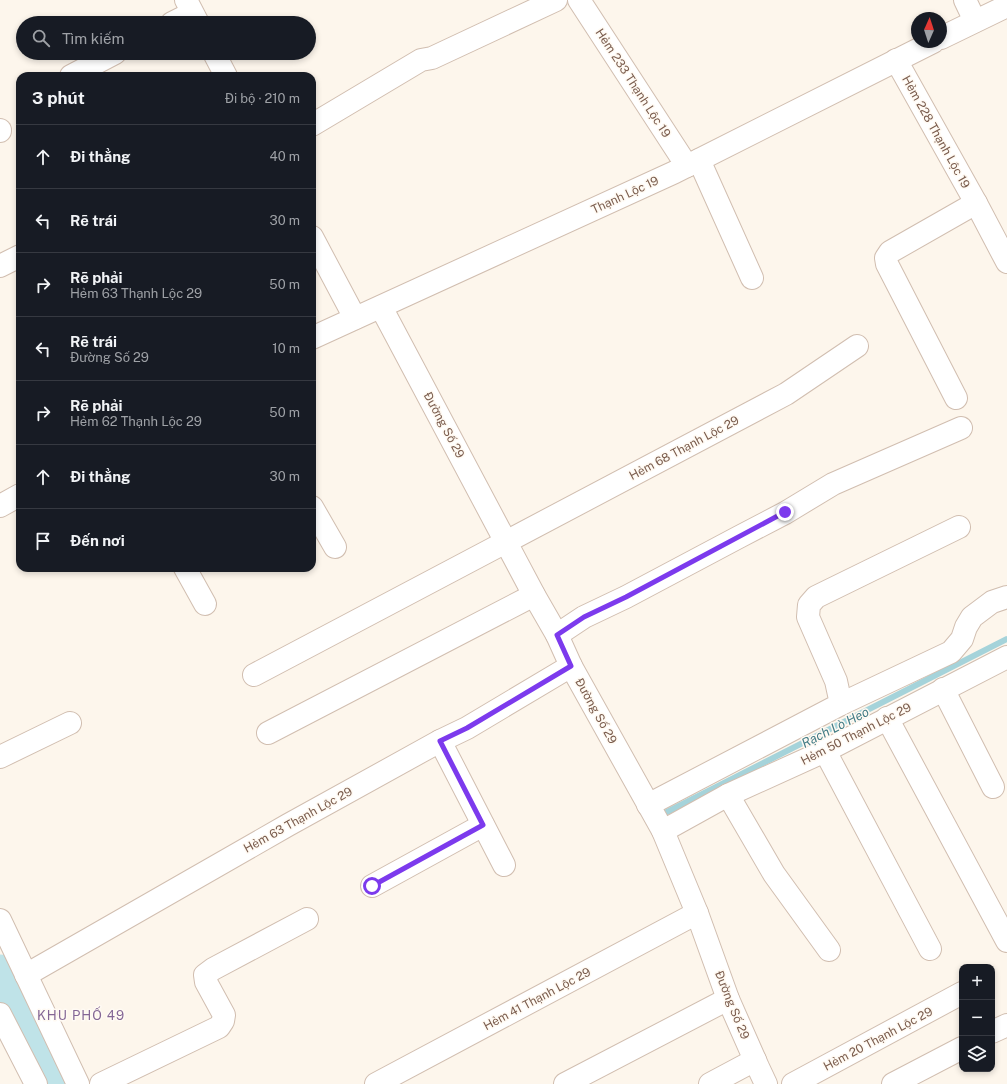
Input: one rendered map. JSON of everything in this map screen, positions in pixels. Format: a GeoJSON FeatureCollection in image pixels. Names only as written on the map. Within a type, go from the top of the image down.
{"type":"FeatureCollection","features":[{"type":"Feature","properties":{"kind":"street"},"geometry":{"type":"LineString","coordinates":[[316,123],[421,60],[432,58],[556,0]]}},
{"type":"Feature","properties":{"kind":"street","name":"Hẻm 233 Thạnh Lộc 19"},"geometry":{"type":"LineString","coordinates":[[578,0],[693,163],[752,278]]}},
{"type":"Feature","properties":{"kind":"street"},"geometry":{"type":"LineString","coordinates":[[965,0],[975,21]]}},
{"type":"Feature","properties":{"kind":"street"},"geometry":{"type":"LineString","coordinates":[[947,35],[1007,6]]}},
{"type":"Feature","properties":{"kind":"street","name":"Thạnh Lộc 19"},"geometry":{"type":"LineString","coordinates":[[316,336],[693,163],[921,48]]}},
{"type":"Feature","properties":{"kind":"street"},"geometry":{"type":"LineString","coordinates":[[79,72],[102,60]]}},
{"type":"Feature","properties":{"kind":"street"},"geometry":{"type":"LineString","coordinates":[[218,60],[224,72]]}},
{"type":"Feature","properties":{"kind":"street","name":"Hẻm 228 Thạnh Lộc 19"},"geometry":{"type":"LineString","coordinates":[[896,60],[976,203],[1007,262]]}},
{"type":"Feature","properties":{"kind":"street"},"geometry":{"type":"LineString","coordinates":[[956,398],[887,264],[886,258],[890,252],[976,203]]}},
{"type":"Feature","properties":{"kind":"street"},"geometry":{"type":"LineString","coordinates":[[316,248],[355,318]]}},
{"type":"Feature","properties":{"kind":"street"},"geometry":{"type":"LineString","coordinates":[[0,266],[16,258]]}},
{"type":"Feature","properties":{"kind":"street","name":"Đường Số 29"},"geometry":{"type":"LineString","coordinates":[[380,307],[505,542],[557,635],[571,666],[663,831],[698,913],[728,999],[766,1084]]}},
{"type":"Feature","properties":{"kind":"street","name":"Hẻm 68 Thạnh Lộc 29"},"geometry":{"type":"LineString","coordinates":[[254,675],[786,394],[857,346]]}},
{"type":"Feature","properties":{"kind":"street"},"geometry":{"type":"LineString","coordinates":[[557,635],[584,617],[626,597],[785,512],[833,484],[871,466],[961,428]]}},
{"type":"Feature","properties":{"kind":"street"},"geometry":{"type":"LineString","coordinates":[[0,506],[16,497]]}},
{"type":"Feature","properties":{"kind":"street"},"geometry":{"type":"LineString","coordinates":[[316,514],[335,547]]}},
{"type":"Feature","properties":{"kind":"street"},"geometry":{"type":"LineString","coordinates":[[841,704],[836,682],[808,617],[809,605],[816,598],[959,527]]}},
{"type":"Feature","properties":{"kind":"street"},"geometry":{"type":"LineString","coordinates":[[187,572],[204,604]]}},
{"type":"Feature","properties":{"kind":"street"},"geometry":{"type":"LineString","coordinates":[[268,733],[534,595]]}},
{"type":"Feature","properties":{"kind":"street"},"geometry":{"type":"LineString","coordinates":[[648,805],[841,704],[951,652],[962,639],[972,617],[992,602],[1007,597]]}},
{"type":"Feature","properties":{"kind":"street","name":"Hẻm 50 Thạnh Lộc 29"},"geometry":{"type":"LineString","coordinates":[[663,831],[728,795],[825,751],[944,689],[1004,665]]}},
{"type":"Feature","properties":{"kind":"street","name":"Hẻm 63 Thạnh Lộc 29"},"geometry":{"type":"LineString","coordinates":[[26,975],[288,825],[440,741],[467,728],[571,666]]}},
{"type":"Feature","properties":{"kind":"street"},"geometry":{"type":"LineString","coordinates":[[944,689],[993,787]]}},
{"type":"Feature","properties":{"kind":"street"},"geometry":{"type":"LineString","coordinates":[[887,718],[1007,941]]}},
{"type":"Feature","properties":{"kind":"street"},"geometry":{"type":"LineString","coordinates":[[0,757],[70,723]]}},
{"type":"Feature","properties":{"kind":"street"},"geometry":{"type":"LineString","coordinates":[[440,741],[504,865]]}},
{"type":"Feature","properties":{"kind":"street"},"geometry":{"type":"LineString","coordinates":[[825,751],[930,950]]}},
{"type":"Feature","properties":{"kind":"street"},"geometry":{"type":"LineString","coordinates":[[728,795],[774,874],[829,950]]}},
{"type":"Feature","properties":{"kind":"street"},"geometry":{"type":"LineString","coordinates":[[372,886],[483,825]]}},
{"type":"Feature","properties":{"kind":"street","name":"Hẻm 41 Thạnh Lộc 29"},"geometry":{"type":"LineString","coordinates":[[376,1084],[698,913]]}},
{"type":"Feature","properties":{"kind":"street"},"geometry":{"type":"LineString","coordinates":[[100,1084],[219,1027],[223,1021],[224,1015],[206,982],[205,976],[213,969],[307,919]]}},
{"type":"Feature","properties":{"kind":"street"},"geometry":{"type":"LineString","coordinates":[[0,920],[78,1084]]}},
{"type":"Feature","properties":{"kind":"street","name":"Hẻm 20 Thạnh Lộc 29"},"geometry":{"type":"LineString","coordinates":[[793,1084],[959,995]]}},
{"type":"Feature","properties":{"kind":"street"},"geometry":{"type":"LineString","coordinates":[[565,1084],[728,999]]}},
{"type":"Feature","properties":{"kind":"street"},"geometry":{"type":"LineString","coordinates":[[0,1014],[7,1048],[36,1084]]}},
{"type":"Feature","properties":{"kind":"street"},"geometry":{"type":"LineString","coordinates":[[995,1031],[1007,1025]]}},
{"type":"Feature","properties":{"kind":"street"},"geometry":{"type":"LineString","coordinates":[[893,1084],[959,1050]]}},
{"type":"Feature","properties":{"kind":"street"},"geometry":{"type":"LineString","coordinates":[[710,1084],[755,1060]]}},
{"type":"Feature","properties":{"kind":"waterway","name":"Rạch Lò Heo"},"geometry":{"type":"LineString","coordinates":[[663,814],[1007,639]]}},
{"type":"Feature","properties":{"kind":"waterway"},"geometry":{"type":"LineString","coordinates":[[0,974],[53,1084]]}},
{"type":"Feature","properties":{"kind":"district","name":"KHU PHỐ 49"},"geometry":{"type":"Point","coordinates":[81,1015]}},
{"type":"Feature","properties":{"kind":"route"},"geometry":{"type":"LineString","coordinates":[[372,886],[483,825],[440,741],[467,728],[571,666],[557,635],[584,617],[626,597],[785,512]]}}]}
